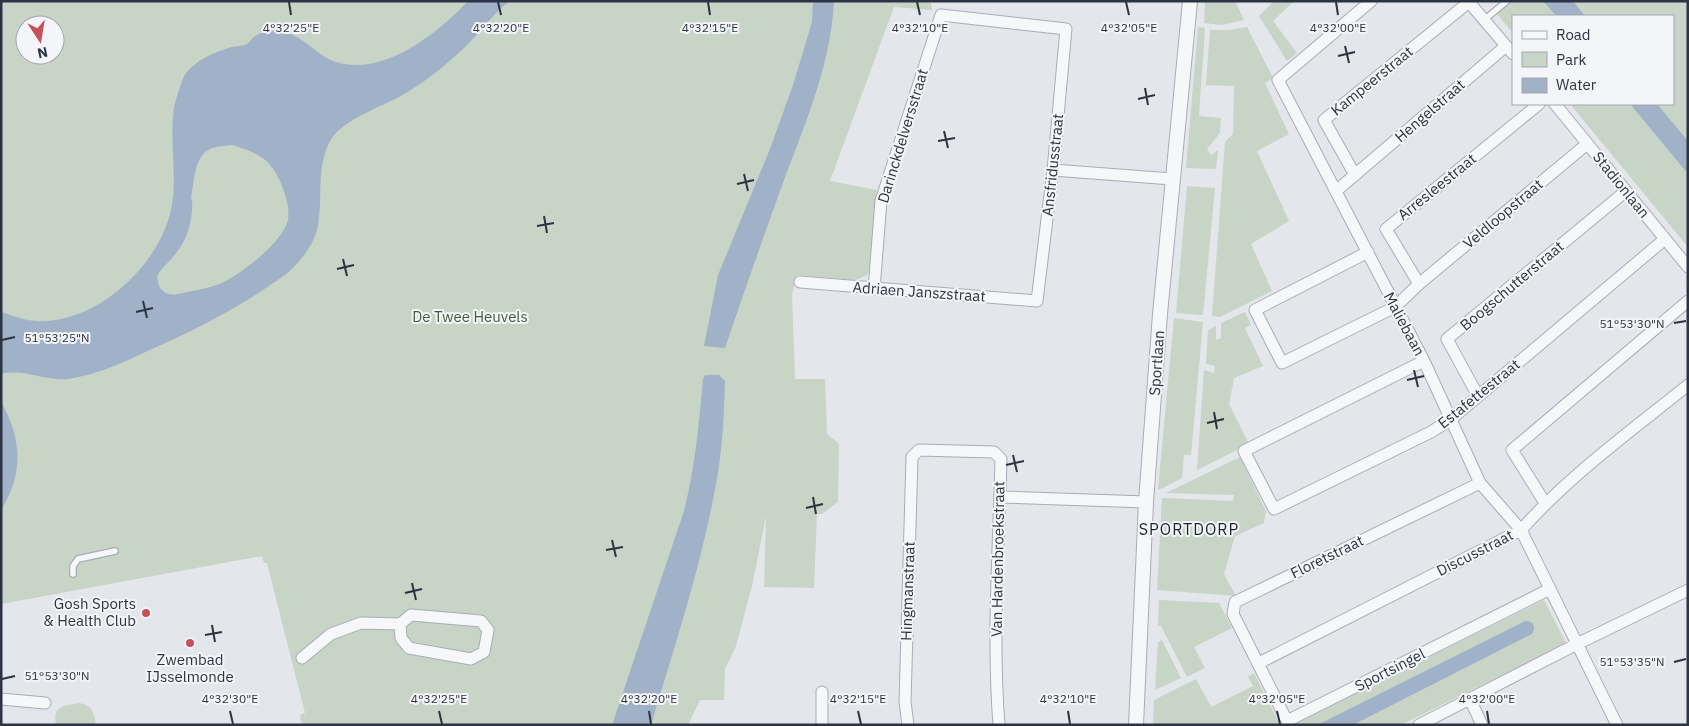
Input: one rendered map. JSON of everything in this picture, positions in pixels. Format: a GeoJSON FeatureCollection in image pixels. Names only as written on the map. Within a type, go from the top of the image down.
{"type":"FeatureCollection","features":[{"type":"Feature","properties":{"kind":"street","name":"Sportlaan"},"geometry":{"type":"LineString","coordinates":[[1136,725],[1146,502],[1172,179],[1190,1]]}},
{"type":"Feature","properties":{"kind":"street","name":"Maliebaan"},"geometry":{"type":"LineString","coordinates":[[1372,1],[1278,80],[1424,361],[1480,482],[1521,530],[1617,725]]}},
{"type":"Feature","properties":{"kind":"street"},"geometry":{"type":"LineString","coordinates":[[1468,2],[1509,50]]}},
{"type":"Feature","properties":{"kind":"street","name":"Kampeerstraat"},"geometry":{"type":"LineString","coordinates":[[1355,175],[1324,120],[1468,2]]}},
{"type":"Feature","properties":{"kind":"street","name":"Darinckdelversstraat"},"geometry":{"type":"LineString","coordinates":[[874,289],[881,202],[941,15],[1066,29]]}},
{"type":"Feature","properties":{"kind":"street","name":"Ansfridusstraat"},"geometry":{"type":"LineString","coordinates":[[1037,302],[1053,170],[1066,29]]}},
{"type":"Feature","properties":{"kind":"street","name":"Hengelstraat"},"geometry":{"type":"LineString","coordinates":[[1355,175],[1509,50]]}},
{"type":"Feature","properties":{"kind":"street","name":"Arresleestraat"},"geometry":{"type":"LineString","coordinates":[[1419,284],[1386,229],[1538,105]]}},
{"type":"Feature","properties":{"kind":"street","name":"Stadionlaan"},"geometry":{"type":"LineString","coordinates":[[1556,105],[1688,266]]}},
{"type":"Feature","properties":{"kind":"street","name":"Veldloopstraat"},"geometry":{"type":"LineString","coordinates":[[1395,307],[1419,284],[1587,144]]}},
{"type":"Feature","properties":{"kind":"street"},"geometry":{"type":"LineString","coordinates":[[1053,170],[1172,179]]}},
{"type":"Feature","properties":{"kind":"street"},"geometry":{"type":"LineString","coordinates":[[1336,191],[1355,175]]}},
{"type":"Feature","properties":{"kind":"street","name":"Boogschutterstraat"},"geometry":{"type":"LineString","coordinates":[[1478,396],[1447,339],[1626,191]]}},
{"type":"Feature","properties":{"kind":"street","name":"Estafettestraat"},"geometry":{"type":"LineString","coordinates":[[1424,361],[1244,451],[1274,509],[1431,432],[1450,420],[1665,239]]}},
{"type":"Feature","properties":{"kind":"street"},"geometry":{"type":"LineString","coordinates":[[1368,252],[1255,310],[1282,363],[1395,307]]}},
{"type":"Feature","properties":{"kind":"street","name":"Adriaen Janszstraat"},"geometry":{"type":"LineString","coordinates":[[800,282],[1037,302]]}},
{"type":"Feature","properties":{"kind":"street"},"geometry":{"type":"LineString","coordinates":[[1545,503],[1512,450],[1688,301]]}},
{"type":"Feature","properties":{"kind":"street","name":"Discusstraat"},"geometry":{"type":"LineString","coordinates":[[1259,663],[1521,530],[1545,503],[1688,385]]}},
{"type":"Feature","properties":{"kind":"street","name":"Van Hardenbroekstraat"},"geometry":{"type":"LineString","coordinates":[[912,457],[919,450],[994,452],[1001,459],[996,598],[996,689],[999,725]]}},
{"type":"Feature","properties":{"kind":"street","name":"Hingmanstraat"},"geometry":{"type":"LineString","coordinates":[[908,725],[905,702],[912,457]]}},
{"type":"Feature","properties":{"kind":"street","name":"Floretstraat"},"geometry":{"type":"LineString","coordinates":[[1259,663],[1233,614],[1235,602],[1480,482]]}},
{"type":"Feature","properties":{"kind":"street"},"geometry":{"type":"LineString","coordinates":[[1000,497],[1146,502]]}},
{"type":"Feature","properties":{"kind":"street","name":"Sportsingel"},"geometry":{"type":"LineString","coordinates":[[1259,663],[1287,721],[1550,589]]}},
{"type":"Feature","properties":{"kind":"street"},"geometry":{"type":"LineString","coordinates":[[1418,725],[1688,590]]}},
{"type":"Feature","properties":{"kind":"street"},"geometry":{"type":"LineString","coordinates":[[302,658],[330,634],[360,623],[400,624],[412,615],[481,621],[488,630],[484,652],[471,659],[409,648],[400,638],[400,624]]}},
{"type":"Feature","properties":{"kind":"street"},"geometry":{"type":"LineString","coordinates":[[822,692],[822,725]]}},
{"type":"Feature","properties":{"kind":"street"},"geometry":{"type":"LineString","coordinates":[[1,698],[45,703]]}},
{"type":"Feature","properties":{"kind":"street"},"geometry":{"type":"LineString","coordinates":[[1470,699],[1482,725]]}},
{"type":"Feature","properties":{"kind":"lane"},"geometry":{"type":"LineString","coordinates":[[1484,20],[1507,1]]}},
{"type":"Feature","properties":{"kind":"lane"},"geometry":{"type":"LineString","coordinates":[[72,574],[73,566],[78,558],[116,551]]}},
{"type":"Feature","properties":{"kind":"green space","name":"De Twee Heuvels"},"geometry":{"type":"Polygon","coordinates":[[[1,1],[909,1],[931,3],[932,10],[894,7],[830,181],[877,190],[870,270],[867,275],[856,280],[797,275],[792,294],[795,379],[825,379],[827,434],[839,444],[838,502],[822,514],[817,514],[814,588],[764,587],[766,516],[752,586],[736,646],[725,669],[724,700],[700,700],[688,725],[302,725],[300,715],[305,713],[267,563],[264,563],[262,556],[1,604],[1,1]]]}},
{"type":"Feature","properties":{"kind":"green space"},"geometry":{"type":"Polygon","coordinates":[[[1205,1],[1235,1],[1244,20],[1222,25],[1204,23],[1205,1]]]}},
{"type":"Feature","properties":{"kind":"green space"},"geometry":{"type":"Polygon","coordinates":[[[1274,1],[1294,1],[1273,21],[1297,53],[1287,61],[1259,16],[1274,1]]]}},
{"type":"Feature","properties":{"kind":"green space"},"geometry":{"type":"Polygon","coordinates":[[[1513,1],[1543,1],[1555,15],[1512,15],[1512,32],[1497,14],[1513,1]]]}},
{"type":"Feature","properties":{"kind":"green space"},"geometry":{"type":"Polygon","coordinates":[[[1555,1],[1688,1],[1688,158],[1643,105],[1674,105],[1674,15],[1567,15],[1555,1]]]}},
{"type":"Feature","properties":{"kind":"green space"},"geometry":{"type":"Polygon","coordinates":[[[1198,27],[1205,28],[1199,116],[1221,118],[1220,133],[1207,149],[1211,155],[1218,150],[1216,169],[1186,168],[1198,27]]]}},
{"type":"Feature","properties":{"kind":"green space"},"geometry":{"type":"Polygon","coordinates":[[[1247,27],[1273,78],[1265,83],[1289,134],[1257,151],[1289,221],[1251,244],[1272,291],[1220,317],[1212,316],[1225,142],[1233,134],[1234,86],[1206,85],[1210,30],[1229,30],[1247,27]]]}},
{"type":"Feature","properties":{"kind":"green space"},"geometry":{"type":"Polygon","coordinates":[[[1571,105],[1631,105],[1688,174],[1688,247],[1571,105]]]}},
{"type":"Feature","properties":{"kind":"green space"},"geometry":{"type":"Polygon","coordinates":[[[1187,186],[1215,188],[1203,315],[1176,313],[1187,186]]]}},
{"type":"Feature","properties":{"kind":"green space"},"geometry":{"type":"Polygon","coordinates":[[[1245,312],[1251,325],[1245,328],[1263,366],[1234,378],[1229,404],[1249,444],[1197,470],[1204,370],[1214,373],[1215,366],[1206,364],[1208,330],[1216,326],[1216,340],[1221,338],[1221,323],[1245,312]]]}},
{"type":"Feature","properties":{"kind":"green space"},"geometry":{"type":"Polygon","coordinates":[[[1174,318],[1203,322],[1191,455],[1184,455],[1182,478],[1158,489],[1174,318]]]}},
{"type":"Feature","properties":{"kind":"green space"},"geometry":{"type":"Polygon","coordinates":[[[1240,457],[1266,511],[1264,523],[1235,536],[1224,574],[1236,596],[1157,590],[1162,498],[1233,501],[1234,495],[1166,493],[1240,457]]]}},
{"type":"Feature","properties":{"kind":"green space"},"geometry":{"type":"Polygon","coordinates":[[[1159,600],[1219,603],[1232,628],[1194,647],[1205,668],[1187,677],[1161,626],[1158,626],[1159,600]]]}},
{"type":"Feature","properties":{"kind":"green space"},"geometry":{"type":"Polygon","coordinates":[[[1544,600],[1566,643],[1401,725],[1353,725],[1532,634],[1525,621],[1317,725],[1291,725],[1544,600]]]}},
{"type":"Feature","properties":{"kind":"green space"},"geometry":{"type":"Polygon","coordinates":[[[1162,640],[1181,678],[1155,690],[1158,642],[1162,640]]]}},
{"type":"Feature","properties":{"kind":"green space"},"geometry":{"type":"Polygon","coordinates":[[[1254,673],[1280,725],[1153,725],[1154,700],[1196,679],[1211,707],[1253,686],[1248,676],[1254,673]]]}},
{"type":"Feature","properties":{"kind":"green space"},"geometry":{"type":"Polygon","coordinates":[[[79,703],[92,710],[96,725],[56,725],[55,718],[60,708],[79,703]]]}},
{"type":"Feature","properties":{"kind":"water"},"geometry":{"type":"Polygon","coordinates":[[[468,1],[510,1],[461,51],[432,75],[400,96],[345,125],[330,141],[321,172],[317,232],[305,254],[286,274],[247,300],[206,323],[100,371],[68,379],[26,373],[1,374],[1,312],[32,321],[42,321],[63,318],[85,311],[105,300],[123,286],[154,251],[164,231],[173,197],[172,133],[174,106],[184,76],[199,61],[218,51],[245,45],[259,34],[284,32],[294,35],[333,61],[351,65],[370,64],[389,59],[407,50],[441,27],[468,1]],[[232,145],[214,147],[206,151],[198,163],[191,198],[189,229],[177,253],[157,276],[158,284],[164,292],[181,294],[224,282],[271,247],[285,229],[288,220],[288,207],[285,194],[274,170],[257,155],[232,145]]]}},
{"type":"Feature","properties":{"kind":"water"},"geometry":{"type":"Polygon","coordinates":[[[813,1],[834,1],[832,24],[823,70],[725,348],[704,346],[718,275],[770,149],[793,85],[812,22],[813,1]]]}},
{"type":"Feature","properties":{"kind":"water"},"geometry":{"type":"Polygon","coordinates":[[[1543,1],[1573,1],[1584,15],[1555,15],[1543,1]]]}},
{"type":"Feature","properties":{"kind":"water"},"geometry":{"type":"Polygon","coordinates":[[[1631,105],[1658,105],[1688,141],[1688,174],[1631,105]]]}},
{"type":"Feature","properties":{"kind":"water"},"geometry":{"type":"Polygon","coordinates":[[[705,375],[719,375],[725,381],[718,472],[697,568],[651,725],[612,725],[684,511],[694,462],[705,375]]]}},
{"type":"Feature","properties":{"kind":"water"},"geometry":{"type":"Polygon","coordinates":[[[1,402],[13,429],[16,443],[17,469],[14,483],[1,510],[1,402]]]}},
{"type":"Feature","properties":{"kind":"water"},"geometry":{"type":"Polygon","coordinates":[[[1525,621],[1533,625],[1532,634],[1353,725],[1317,725],[1525,621]]]}},
{"type":"Feature","properties":{"kind":"place","name":"Gosh Sports & Health Club"},"geometry":{"type":"Point","coordinates":[146,613]}},
{"type":"Feature","properties":{"kind":"place","name":"Zwembad IJsselmonde"},"geometry":{"type":"Point","coordinates":[190,643]}},
{"type":"Feature","properties":{"kind":"district","name":"SPORTDORP"},"geometry":{"type":"Point","coordinates":[1189,529]}}]}
